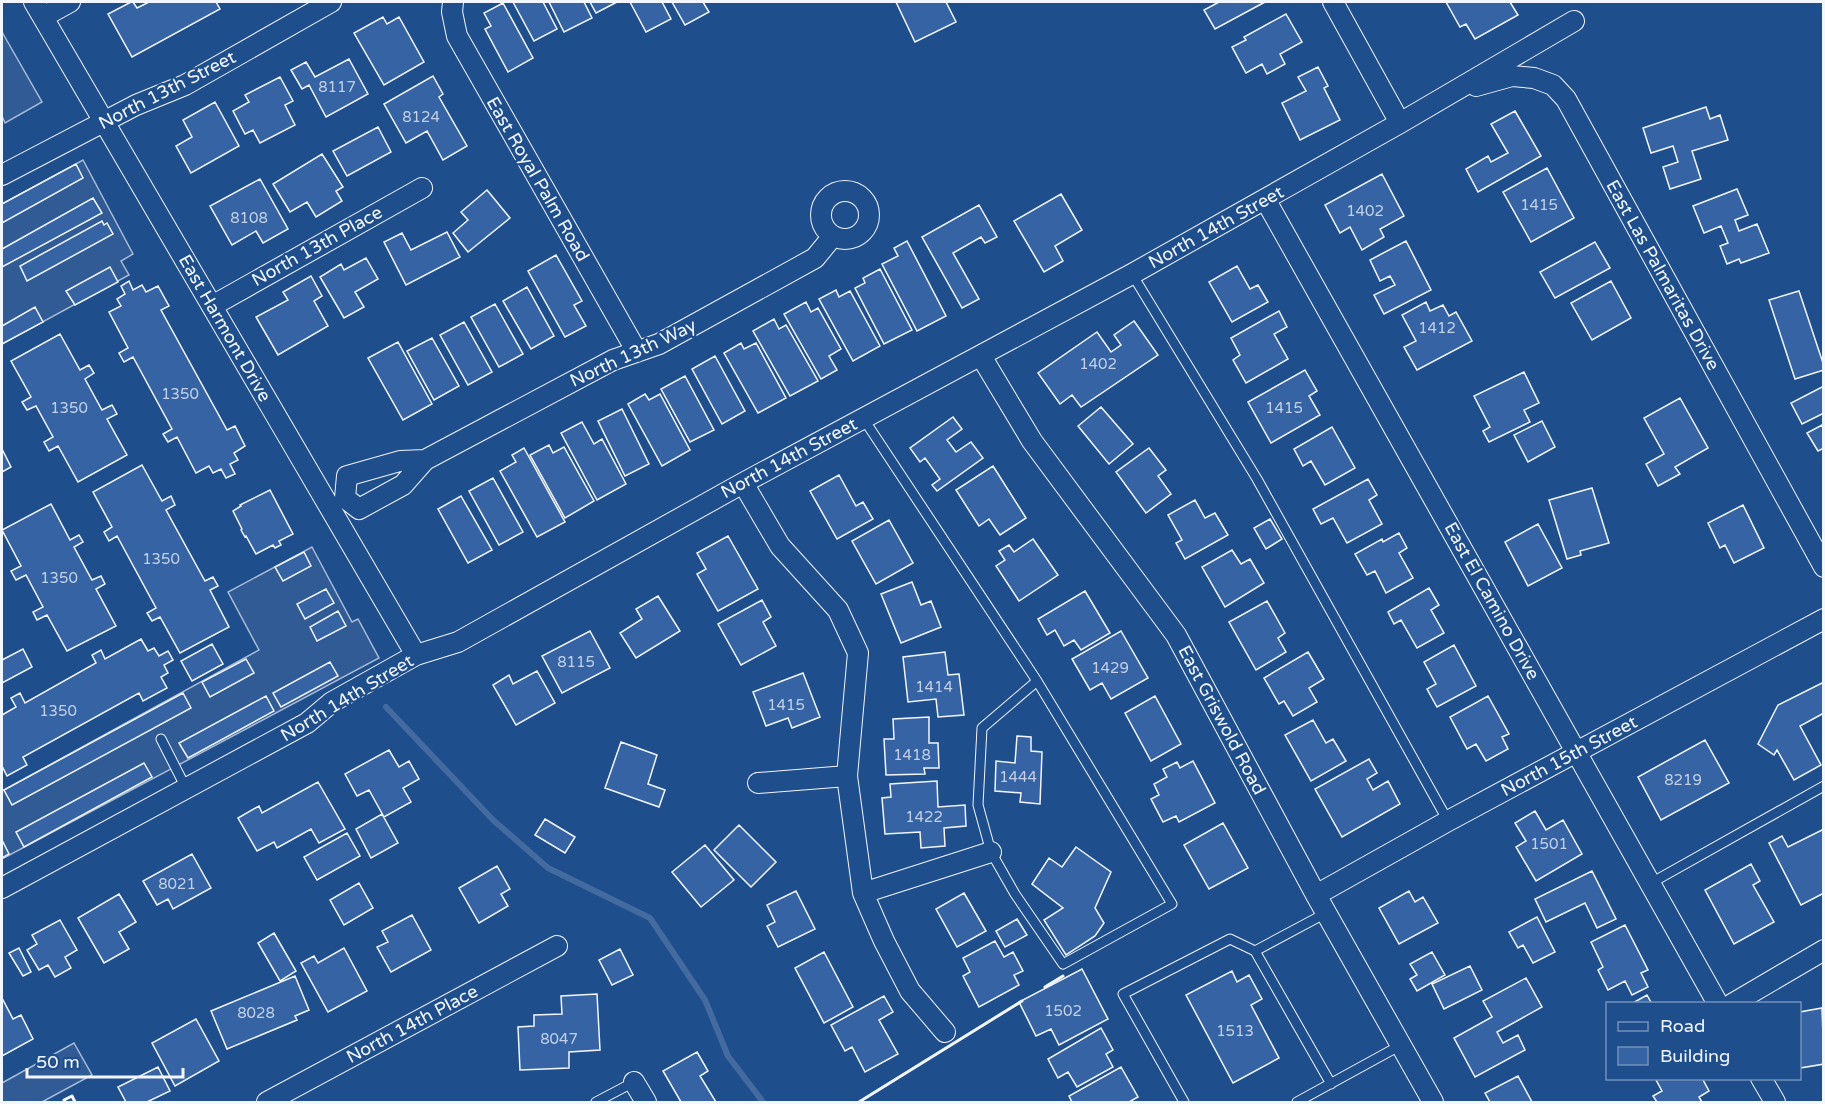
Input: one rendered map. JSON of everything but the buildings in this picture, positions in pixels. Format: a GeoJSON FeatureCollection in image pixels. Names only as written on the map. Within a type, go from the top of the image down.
{"type":"FeatureCollection","features":[{"type":"Feature","properties":{"kind":"street"},"geometry":{"type":"LineString","coordinates":[[39,9],[70,2]]}},
{"type":"Feature","properties":{"kind":"street","name":"North 13th Street"},"geometry":{"type":"LineString","coordinates":[[2,175],[136,105],[185,85],[331,2]]}},
{"type":"Feature","properties":{"kind":"street","name":"East Royal Palm Road"},"geometry":{"type":"LineString","coordinates":[[453,2],[452,12],[457,36],[637,352]]}},
{"type":"Feature","properties":{"kind":"street"},"geometry":{"type":"LineString","coordinates":[[1333,2],[1400,123]]}},
{"type":"Feature","properties":{"kind":"street","name":"East Harmont Drive"},"geometry":{"type":"LineString","coordinates":[[39,9],[212,306],[337,502],[337,519],[416,655]]}},
{"type":"Feature","properties":{"kind":"street","name":"North 14th Street"},"geometry":{"type":"LineString","coordinates":[[2,888],[307,723],[332,702],[416,655],[458,642],[743,483],[1132,274],[1400,123],[1574,21]]}},
{"type":"Feature","properties":{"kind":"street","name":"East Las Palmaritas Drive"},"geometry":{"type":"LineString","coordinates":[[1445,96],[1512,76],[1534,78],[1553,85],[1566,99],[1824,567]]}},
{"type":"Feature","properties":{"kind":"street","name":"North 13th Place"},"geometry":{"type":"LineString","coordinates":[[212,306],[423,188]]}},
{"type":"Feature","properties":{"kind":"street","name":"East El Camino Drive"},"geometry":{"type":"LineString","coordinates":[[1266,199],[1718,1002]]}},
{"type":"Feature","properties":{"kind":"street","name":"North 13th Way"},"geometry":{"type":"LineString","coordinates":[[425,460],[400,461],[347,476],[337,502],[359,508],[403,486],[425,460],[613,360],[660,344],[815,258],[833,236]]}},
{"type":"Feature","properties":{"kind":"street","name":"East Griswold Road"},"geometry":{"type":"LineString","coordinates":[[981,356],[1032,441],[1176,635],[1316,895],[1433,1102]]}},
{"type":"Feature","properties":{"kind":"street"},"geometry":{"type":"LineString","coordinates":[[743,483],[780,546],[838,610],[858,653],[847,776],[863,893],[884,941],[910,991],[945,1032]]}},
{"type":"Feature","properties":{"kind":"street","name":"North 15th Street"},"geometry":{"type":"LineString","coordinates":[[1316,895],[1448,821],[1824,619]]}},
{"type":"Feature","properties":{"kind":"street"},"geometry":{"type":"LineString","coordinates":[[758,783],[847,776]]}},
{"type":"Feature","properties":{"kind":"street"},"geometry":{"type":"LineString","coordinates":[[863,893],[991,852]]}},
{"type":"Feature","properties":{"kind":"street","name":"North 14th Place"},"geometry":{"type":"LineString","coordinates":[[267,1102],[557,946]]}},
{"type":"Feature","properties":{"kind":"street"},"geometry":{"type":"LineString","coordinates":[[1735,1002],[1824,950]]}},
{"type":"Feature","properties":{"kind":"street"},"geometry":{"type":"LineString","coordinates":[[1762,1080],[1775,1102]]}},
{"type":"Feature","properties":{"kind":"street"},"geometry":{"type":"LineString","coordinates":[[634,1082],[646,1102]]}},
{"type":"Feature","properties":{"kind":"lane"},"geometry":{"type":"LineString","coordinates":[[1132,274],[1257,480],[1448,821]]}},
{"type":"Feature","properties":{"kind":"lane"},"geometry":{"type":"LineString","coordinates":[[863,418],[1037,681],[1172,904],[1063,964],[1015,894],[991,852],[978,805],[982,728],[1037,681]]}},
{"type":"Feature","properties":{"kind":"lane"},"geometry":{"type":"LineString","coordinates":[[161,739],[186,788]]}},
{"type":"Feature","properties":{"kind":"lane"},"geometry":{"type":"LineString","coordinates":[[1651,883],[1824,786]]}},
{"type":"Feature","properties":{"kind":"lane"},"geometry":{"type":"LineString","coordinates":[[1255,951],[1326,913]]}},
{"type":"Feature","properties":{"kind":"lane"},"geometry":{"type":"LineString","coordinates":[[1184,1102],[1123,994],[1230,939],[1255,951],[1330,1084]]}},
{"type":"Feature","properties":{"kind":"lane"},"geometry":{"type":"LineString","coordinates":[[1298,1102],[1401,1045]]}},
{"type":"Feature","properties":{"kind":"lane"},"geometry":{"type":"LineString","coordinates":[[596,1102],[634,1082]]}},
{"type":"Feature","properties":{"kind":"shaded area"},"geometry":{"type":"Polygon","coordinates":[[[2,32],[42,102],[5,123],[2,116],[2,32]]]}},
{"type":"Feature","properties":{"kind":"shaded area"},"geometry":{"type":"Polygon","coordinates":[[[83,160],[133,254],[121,261],[129,275],[2,344],[2,204],[83,160]]]}},
{"type":"Feature","properties":{"kind":"shaded area"},"geometry":{"type":"Polygon","coordinates":[[[312,547],[352,622],[358,619],[379,658],[2,859],[2,791],[259,650],[228,592],[312,547]]]}},
{"type":"Feature","properties":{"kind":"shaded area"},"geometry":{"type":"Polygon","coordinates":[[[74,1043],[92,1075],[42,1102],[2,1102],[2,1083],[74,1043]]]}},
{"type":"Feature","properties":{"kind":"waterway"},"geometry":{"type":"LineString","coordinates":[[386,707],[493,820],[548,868],[650,918],[705,1000],[728,1056],[763,1102]]}},
{"type":"Feature","properties":{"kind":"wall"},"geometry":{"type":"LineString","coordinates":[[1045,987],[1063,976]]}},
{"type":"Feature","properties":{"kind":"wall"},"geometry":{"type":"LineString","coordinates":[[859,1102],[1022,1001]]}},
{"type":"Feature","properties":{"kind":"wall"},"geometry":{"type":"LineString","coordinates":[[65,1102],[64,1100],[72,1096],[75,1102]]}}]}
